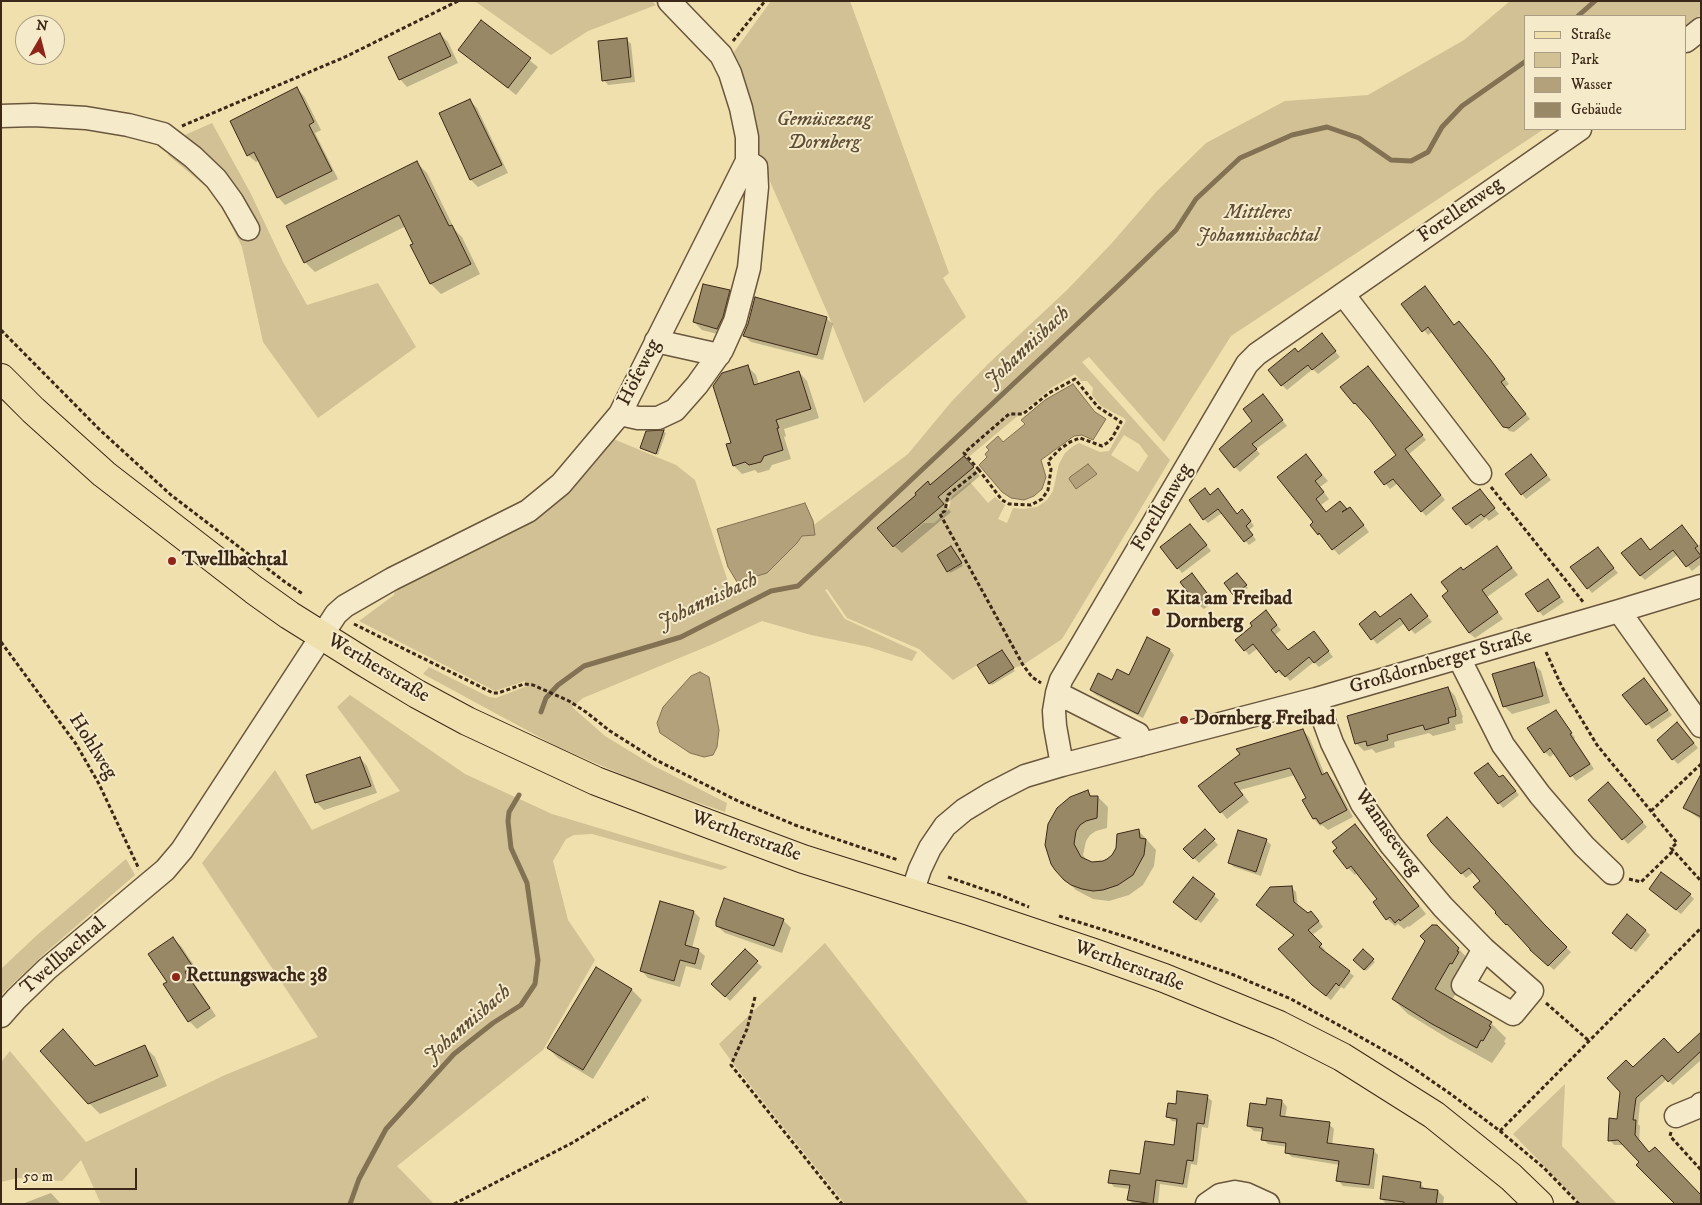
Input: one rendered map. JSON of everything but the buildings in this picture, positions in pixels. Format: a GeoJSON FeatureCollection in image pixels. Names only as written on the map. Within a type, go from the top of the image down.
{"type":"FeatureCollection","features":[{"type":"Feature","properties":{"kind":"main road","name":"Wertherstraße"},"geometry":{"type":"LineString","coordinates":[[1,378],[65,440],[131,496],[289,615],[409,690],[467,721],[588,777],[639,798],[803,859],[1033,932],[1164,978],[1279,1025],[1342,1057],[1434,1116],[1511,1177],[1539,1204]]}},
{"type":"Feature","properties":{"kind":"street","name":"Höfeweg"},"geometry":{"type":"LineString","coordinates":[[321,635],[336,614],[392,578],[528,511],[561,484],[620,414],[747,161],[747,137],[741,108],[730,73],[721,55],[669,1]]}},
{"type":"Feature","properties":{"kind":"street"},"geometry":{"type":"LineString","coordinates":[[1687,40],[1701,29]]}},
{"type":"Feature","properties":{"kind":"street"},"geometry":{"type":"LineString","coordinates":[[1,116],[34,115],[86,118],[128,124],[163,134],[193,157],[216,179],[232,201],[248,229]]}},
{"type":"Feature","properties":{"kind":"street","name":"Forellenweg"},"geometry":{"type":"LineString","coordinates":[[1062,765],[1054,710],[1061,680],[1247,364],[1257,354],[1579,130]]}},
{"type":"Feature","properties":{"kind":"street"},"geometry":{"type":"LineString","coordinates":[[620,414],[638,418],[658,418],[675,410],[697,385],[719,355],[736,321],[749,268],[758,187],[756,167],[747,161]]}},
{"type":"Feature","properties":{"kind":"street"},"geometry":{"type":"LineString","coordinates":[[1343,294],[1480,473]]}},
{"type":"Feature","properties":{"kind":"street"},"geometry":{"type":"LineString","coordinates":[[656,341],[719,355]]}},
{"type":"Feature","properties":{"kind":"street","name":"Großdornberger Straße"},"geometry":{"type":"LineString","coordinates":[[912,893],[930,848],[946,826],[964,810],[1025,776],[1140,744],[1316,699],[1701,586]]}},
{"type":"Feature","properties":{"kind":"street"},"geometry":{"type":"LineString","coordinates":[[1619,611],[1701,726]]}},
{"type":"Feature","properties":{"kind":"street","name":"Twellbachtal"},"geometry":{"type":"LineString","coordinates":[[1,1016],[48,969],[165,870],[182,850],[321,635]]}},
{"type":"Feature","properties":{"kind":"street"},"geometry":{"type":"LineString","coordinates":[[1460,658],[1503,745],[1540,795],[1584,846],[1612,873]]}},
{"type":"Feature","properties":{"kind":"street"},"geometry":{"type":"LineString","coordinates":[[1057,693],[1138,734],[1140,744]]}},
{"type":"Feature","properties":{"kind":"street","name":"Wannseeweg"},"geometry":{"type":"LineString","coordinates":[[1316,699],[1332,743],[1362,804],[1391,844],[1443,907],[1484,949],[1532,991]]}},
{"type":"Feature","properties":{"kind":"street"},"geometry":{"type":"LineString","coordinates":[[1484,949],[1463,985],[1513,1014],[1532,991]]}},
{"type":"Feature","properties":{"kind":"street"},"geometry":{"type":"LineString","coordinates":[[1676,1116],[1701,1104]]}},
{"type":"Feature","properties":{"kind":"street"},"geometry":{"type":"LineString","coordinates":[[1207,1204],[1220,1195],[1235,1192],[1246,1194],[1268,1204]]}},
{"type":"Feature","properties":{"kind":"path"},"geometry":{"type":"LineString","coordinates":[[163,134],[345,57],[458,1]]}},
{"type":"Feature","properties":{"kind":"path"},"geometry":{"type":"LineString","coordinates":[[721,55],[765,1]]}},
{"type":"Feature","properties":{"kind":"path"},"geometry":{"type":"LineString","coordinates":[[1,330],[100,430],[171,495],[302,594]]}},
{"type":"Feature","properties":{"kind":"path"},"geometry":{"type":"LineString","coordinates":[[1075,378],[1098,407],[1121,422],[1112,438],[1102,446],[1080,438],[1060,449],[1048,461],[1051,469],[1048,490],[1042,499],[1032,505],[1009,504],[1002,500],[979,470],[964,453],[1009,414],[1023,414],[1049,393],[1075,378]]}},
{"type":"Feature","properties":{"kind":"path"},"geometry":{"type":"LineString","coordinates":[[979,470],[948,495],[945,511],[940,514],[1023,665],[1032,677],[1057,693]]}},
{"type":"Feature","properties":{"kind":"path"},"geometry":{"type":"LineString","coordinates":[[1480,473],[1584,602],[1591,619]]}},
{"type":"Feature","properties":{"kind":"path"},"geometry":{"type":"LineString","coordinates":[[353,624],[493,693],[524,684],[533,685],[569,701],[610,732],[656,760],[729,797],[795,825],[898,860]]}},
{"type":"Feature","properties":{"kind":"path","name":"Hohlweg"},"geometry":{"type":"LineString","coordinates":[[1,642],[76,744],[99,784],[143,876]]}},
{"type":"Feature","properties":{"kind":"path"},"geometry":{"type":"LineString","coordinates":[[1542,644],[1562,687],[1597,746],[1677,843],[1671,848],[1701,881]]}},
{"type":"Feature","properties":{"kind":"path"},"geometry":{"type":"LineString","coordinates":[[1651,811],[1701,764]]}},
{"type":"Feature","properties":{"kind":"path"},"geometry":{"type":"LineString","coordinates":[[1612,873],[1641,882],[1673,851]]}},
{"type":"Feature","properties":{"kind":"path"},"geometry":{"type":"LineString","coordinates":[[1500,1131],[1701,928]]}},
{"type":"Feature","properties":{"kind":"path"},"geometry":{"type":"LineString","coordinates":[[1532,991],[1588,1040]]}},
{"type":"Feature","properties":{"kind":"path"},"geometry":{"type":"LineString","coordinates":[[755,998],[747,1029],[731,1065],[842,1204]]}},
{"type":"Feature","properties":{"kind":"path"},"geometry":{"type":"LineString","coordinates":[[454,1204],[572,1143],[648,1097]]}},
{"type":"Feature","properties":{"kind":"path"},"geometry":{"type":"LineString","coordinates":[[1676,1116],[1670,1136],[1701,1170]]}},
{"type":"Feature","properties":{"kind":"green space"},"geometry":{"type":"Polygon","coordinates":[[[652,1],[656,5],[588,31],[551,55],[476,2],[652,1]]]}},
{"type":"Feature","properties":{"kind":"green space","name":"Gemüsezeug Dornberg"},"geometry":{"type":"Polygon","coordinates":[[[771,1],[850,1],[949,273],[943,278],[966,317],[864,403],[828,314],[758,154],[734,52],[771,1]]]}},
{"type":"Feature","properties":{"kind":"green space","name":"Mittleres Johannisbachtal"},"geometry":{"type":"Polygon","coordinates":[[[1510,1],[1701,1],[1701,14],[1687,26],[1687,15],[1524,15],[1524,130],[1542,130],[1231,336],[1164,442],[1089,357],[1082,362],[1170,460],[1062,639],[1023,665],[1014,668],[1001,650],[953,680],[919,649],[847,618],[827,589],[825,590],[845,619],[917,652],[912,661],[869,647],[811,635],[762,621],[713,644],[583,698],[572,707],[605,736],[654,766],[727,803],[725,812],[646,785],[556,746],[423,674],[429,667],[489,697],[496,698],[527,686],[525,681],[495,691],[359,621],[394,595],[395,587],[532,518],[611,438],[676,465],[695,480],[730,588],[908,454],[952,401],[988,364],[1067,290],[1111,244],[1157,191],[1206,143],[1285,101],[1368,95],[1464,40],[1510,1]],[[1075,374],[1051,388],[879,532],[893,548],[924,523],[934,523],[948,511],[952,496],[970,482],[988,503],[995,497],[1005,505],[998,519],[1007,523],[1013,508],[1037,507],[1047,500],[1053,491],[1059,464],[1065,453],[1072,447],[1079,443],[1100,452],[1109,451],[1126,421],[1124,418],[1101,406],[1092,395],[1093,388],[1087,381],[1081,381],[1075,374]],[[1124,435],[1111,455],[1138,472],[1148,456],[1139,444],[1124,435]],[[951,546],[937,555],[948,572],[961,563],[951,546]]]}},
{"type":"Feature","properties":{"kind":"green space"},"geometry":{"type":"Polygon","coordinates":[[[212,123],[251,194],[283,262],[307,305],[378,283],[416,347],[318,418],[263,342],[242,247],[216,195],[168,155],[176,139],[212,123]]]}},
{"type":"Feature","properties":{"kind":"green space"},"geometry":{"type":"Polygon","coordinates":[[[350,695],[465,774],[552,814],[728,867],[721,870],[592,834],[574,835],[566,839],[553,861],[568,920],[595,960],[543,1050],[397,1166],[434,1204],[101,1204],[81,1160],[62,1181],[18,1178],[1,1182],[1,1062],[10,1051],[86,1142],[225,1075],[318,1037],[202,863],[275,770],[312,830],[400,791],[337,707],[350,695]]]}},
{"type":"Feature","properties":{"kind":"green space"},"geometry":{"type":"Polygon","coordinates":[[[126,859],[135,875],[44,954],[1,995],[1,969],[36,936],[126,859]]]}},
{"type":"Feature","properties":{"kind":"green space"},"geometry":{"type":"Polygon","coordinates":[[[825,943],[1029,1204],[845,1204],[735,1066],[719,1044],[825,943]]]}},
{"type":"Feature","properties":{"kind":"green space"},"geometry":{"type":"Polygon","coordinates":[[[1565,1084],[1562,1146],[1617,1204],[1581,1204],[1513,1134],[1565,1084]]]}},
{"type":"Feature","properties":{"kind":"water"},"geometry":{"type":"Polygon","coordinates":[[[1073,384],[1095,412],[1106,419],[1093,440],[1082,435],[1074,436],[1041,460],[1046,477],[1042,489],[1034,496],[1024,500],[1011,498],[1002,492],[979,465],[987,457],[985,454],[989,450],[986,447],[998,436],[1003,442],[1025,424],[1021,420],[1045,400],[1073,384]]]}},
{"type":"Feature","properties":{"kind":"water"},"geometry":{"type":"Polygon","coordinates":[[[1088,464],[1097,474],[1076,489],[1069,479],[1088,464]]]}},
{"type":"Feature","properties":{"kind":"water"},"geometry":{"type":"Polygon","coordinates":[[[805,503],[813,521],[815,535],[802,536],[767,573],[737,582],[728,567],[717,529],[805,503]]]}},
{"type":"Feature","properties":{"kind":"water"},"geometry":{"type":"Polygon","coordinates":[[[700,672],[709,677],[719,730],[717,747],[713,755],[704,757],[690,753],[660,733],[657,723],[663,707],[691,676],[700,672]]]}},
{"type":"Feature","properties":{"kind":"waterway","name":"Johannisbach"},"geometry":{"type":"LineString","coordinates":[[1579,15],[1595,1]]}},
{"type":"Feature","properties":{"kind":"waterway","name":"Johannisbach"},"geometry":{"type":"LineString","coordinates":[[541,712],[546,698],[558,685],[584,666],[681,637],[771,591],[798,586],[1176,230],[1196,199],[1240,158],[1292,135],[1327,127],[1359,138],[1391,160],[1411,161],[1428,152],[1442,127],[1462,106],[1524,62]]}},
{"type":"Feature","properties":{"kind":"waterway","name":"Johannisbach"},"geometry":{"type":"LineString","coordinates":[[350,1204],[359,1179],[386,1129],[454,1054],[493,1023],[521,1005],[535,984],[538,960],[527,883],[511,848],[508,821],[509,812],[519,795]]}},
{"type":"Feature","properties":{"kind":"place","name":"Twellbachtal"},"geometry":{"type":"Point","coordinates":[172,561]}},
{"type":"Feature","properties":{"kind":"place","name":"Kita am Freibad Dornberg"},"geometry":{"type":"Point","coordinates":[1156,612]}},
{"type":"Feature","properties":{"kind":"place","name":"Dornberg Freibad"},"geometry":{"type":"Point","coordinates":[1184,720]}},
{"type":"Feature","properties":{"kind":"place","name":"Rettungswache 38"},"geometry":{"type":"Point","coordinates":[176,977]}}]}
